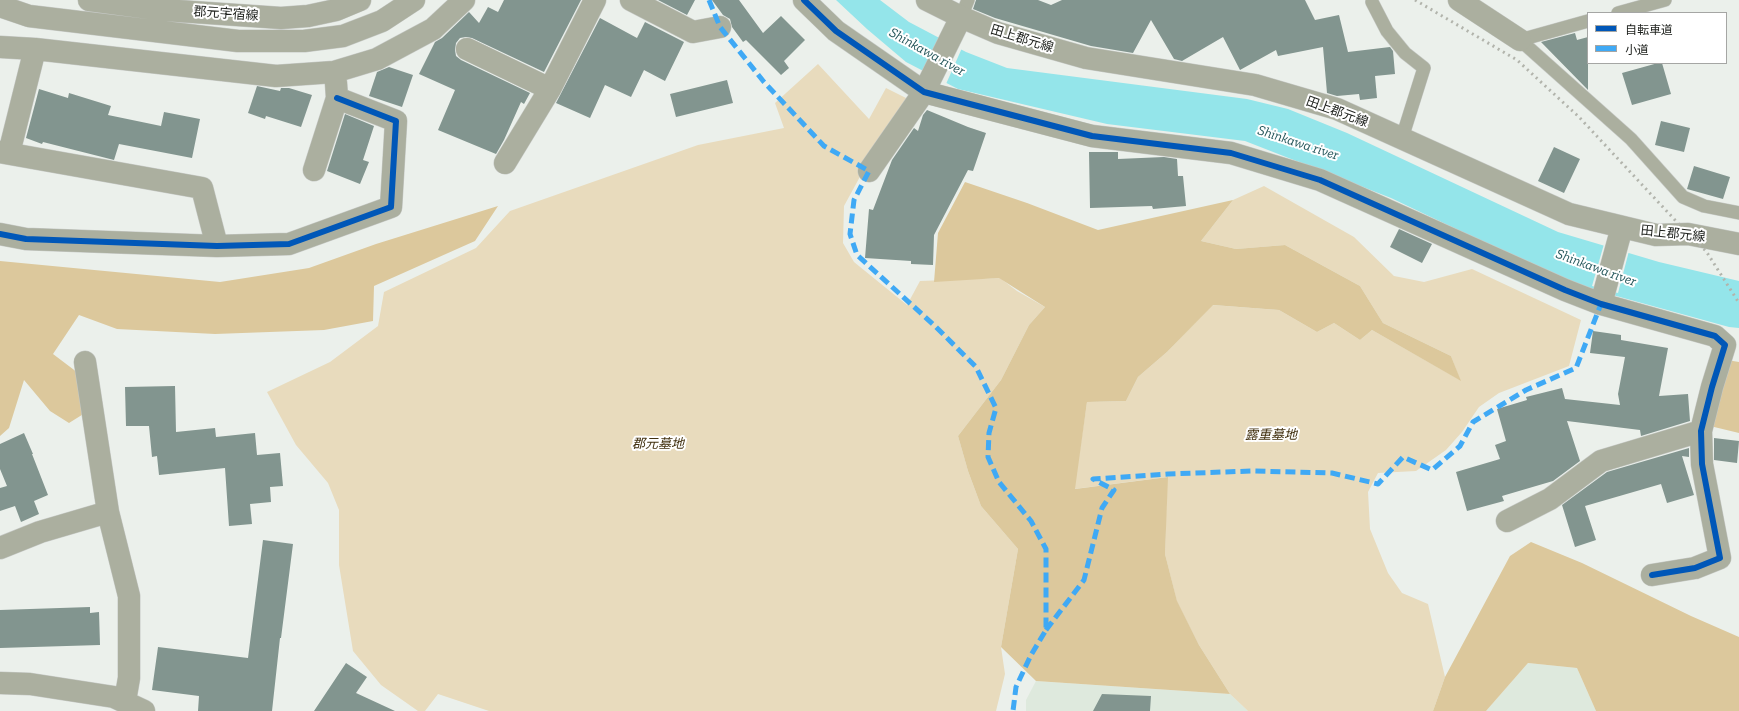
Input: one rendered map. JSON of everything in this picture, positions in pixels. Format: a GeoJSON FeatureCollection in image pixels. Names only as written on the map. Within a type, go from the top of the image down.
{"type":"FeatureCollection","features":[{"type":"Feature","properties":{"kind":"street","name":"郡元宇宿線"},"geometry":{"type":"LineString","coordinates":[[89,0],[164,10],[281,18],[308,16],[336,10],[360,0]]}},
{"type":"Feature","properties":{"kind":"street"},"geometry":{"type":"LineString","coordinates":[[0,6],[29,16],[238,41],[304,42],[342,36],[382,21],[414,0]]}},
{"type":"Feature","properties":{"kind":"street"},"geometry":{"type":"LineString","coordinates":[[0,46],[276,76],[334,72],[378,59],[434,29],[464,0]]}},
{"type":"Feature","properties":{"kind":"street"},"geometry":{"type":"LineString","coordinates":[[505,163],[550,89],[595,0]]}},
{"type":"Feature","properties":{"kind":"street"},"geometry":{"type":"LineString","coordinates":[[630,0],[694,32],[720,27]]}},
{"type":"Feature","properties":{"kind":"street"},"geometry":{"type":"LineString","coordinates":[[804,0],[836,31],[924,92],[1092,136],[1231,153],[1320,180],[1529,275],[1601,304],[1715,336],[1725,346],[1712,387],[1701,431],[1702,464],[1720,558],[1695,568],[1652,575]]}},
{"type":"Feature","properties":{"kind":"street","name":"田上郡元線"},"geometry":{"type":"LineString","coordinates":[[927,0],[964,9],[998,33],[1086,58],[1254,85],[1337,109],[1569,214],[1656,235],[1688,234],[1739,244]]}},
{"type":"Feature","properties":{"kind":"street"},"geometry":{"type":"LineString","coordinates":[[1459,0],[1520,40]]}},
{"type":"Feature","properties":{"kind":"street"},"geometry":{"type":"LineString","coordinates":[[869,171],[924,92],[964,9]]}},
{"type":"Feature","properties":{"kind":"street"},"geometry":{"type":"LineString","coordinates":[[35,49],[5,152],[202,188],[217,246]]}},
{"type":"Feature","properties":{"kind":"street"},"geometry":{"type":"LineString","coordinates":[[467,49],[550,89]]}},
{"type":"Feature","properties":{"kind":"street"},"geometry":{"type":"LineString","coordinates":[[314,170],[338,98],[334,72]]}},
{"type":"Feature","properties":{"kind":"street"},"geometry":{"type":"LineString","coordinates":[[0,234],[26,239],[217,246],[289,244],[391,207],[396,121],[338,98]]}},
{"type":"Feature","properties":{"kind":"street"},"geometry":{"type":"LineString","coordinates":[[1601,304],[1622,227]]}},
{"type":"Feature","properties":{"kind":"street"},"geometry":{"type":"LineString","coordinates":[[85,362],[108,512],[129,596],[129,678],[116,703]]}},
{"type":"Feature","properties":{"kind":"street"},"geometry":{"type":"LineString","coordinates":[[1507,521],[1550,499],[1601,461],[1701,431]]}},
{"type":"Feature","properties":{"kind":"street"},"geometry":{"type":"LineString","coordinates":[[0,548],[40,532],[108,512]]}},
{"type":"Feature","properties":{"kind":"street"},"geometry":{"type":"LineString","coordinates":[[0,683],[30,684],[116,703],[144,711]]}},
{"type":"Feature","properties":{"kind":"lane"},"geometry":{"type":"LineString","coordinates":[[1622,12],[1665,0]]}},
{"type":"Feature","properties":{"kind":"lane"},"geometry":{"type":"LineString","coordinates":[[1372,2],[1387,31],[1405,53],[1424,68],[1402,138]]}},
{"type":"Feature","properties":{"kind":"lane"},"geometry":{"type":"LineString","coordinates":[[1520,40],[1587,21]]}},
{"type":"Feature","properties":{"kind":"lane"},"geometry":{"type":"LineString","coordinates":[[1520,40],[1631,139],[1683,197],[1704,206],[1739,213]]}},
{"type":"Feature","properties":{"kind":"shaded area"},"geometry":{"type":"Polygon","coordinates":[[[965,182],[1027,203],[1098,230],[1233,200],[1201,241],[1236,249],[1285,245],[1360,286],[1383,323],[1451,356],[1461,381],[1372,330],[1360,340],[1334,323],[1317,332],[1279,310],[1213,305],[1167,352],[1138,377],[1126,401],[1087,402],[1075,489],[1168,477],[1165,554],[1177,601],[1199,645],[1230,694],[1036,681],[1001,647],[1018,549],[981,506],[968,471],[958,436],[1001,380],[1029,325],[1045,307],[999,278],[934,282],[938,233],[965,182]]]}},
{"type":"Feature","properties":{"kind":"shaded area"},"geometry":{"type":"Polygon","coordinates":[[[498,206],[475,241],[374,286],[373,321],[324,330],[215,334],[117,329],[79,315],[53,354],[90,382],[93,408],[69,423],[50,411],[24,380],[9,428],[0,436],[0,261],[220,282],[309,268],[376,244],[498,206]]]}},
{"type":"Feature","properties":{"kind":"shaded area"},"geometry":{"type":"Polygon","coordinates":[[[1727,360],[1739,362],[1739,433],[1710,426],[1727,360]]]}},
{"type":"Feature","properties":{"kind":"shaded area"},"geometry":{"type":"Polygon","coordinates":[[[1531,542],[1582,563],[1691,616],[1739,637],[1739,711],[1596,711],[1577,668],[1528,663],[1486,711],[1433,711],[1445,677],[1510,556],[1531,542]]]}},
{"type":"Feature","properties":{"kind":"shaded area"},"geometry":{"type":"Polygon","coordinates":[[[1528,663],[1577,668],[1596,711],[1486,711],[1528,663]]]}},
{"type":"Feature","properties":{"kind":"shaded area"},"geometry":{"type":"Polygon","coordinates":[[[1036,681],[1230,694],[1248,711],[1026,711],[1026,700],[1036,681]]]}},
{"type":"Feature","properties":{"kind":"green space","name":"郡元墓地"},"geometry":{"type":"Polygon","coordinates":[[[818,64],[869,119],[886,88],[908,99],[874,151],[844,206],[843,243],[854,262],[907,305],[920,281],[1000,278],[1017,291],[1045,307],[1029,325],[1001,380],[958,436],[968,471],[981,506],[1018,549],[1001,647],[1005,674],[996,711],[489,711],[438,694],[425,711],[418,711],[381,685],[353,651],[339,565],[339,510],[328,483],[296,445],[267,392],[330,362],[378,326],[384,292],[476,248],[510,211],[698,145],[784,128],[775,103],[818,64]]]}},
{"type":"Feature","properties":{"kind":"green space","name":"露重墓地"},"geometry":{"type":"Polygon","coordinates":[[[1264,186],[1354,237],[1394,276],[1424,282],[1472,269],[1581,320],[1569,366],[1499,393],[1479,407],[1462,432],[1446,450],[1416,471],[1378,473],[1368,492],[1370,529],[1388,573],[1402,593],[1428,604],[1445,677],[1433,711],[1248,711],[1230,694],[1199,645],[1177,602],[1165,554],[1167,477],[1074,489],[1087,402],[1126,401],[1138,377],[1167,352],[1212,305],[1279,310],[1317,332],[1334,323],[1360,340],[1372,330],[1460,380],[1451,356],[1383,323],[1360,286],[1285,245],[1236,249],[1201,241],[1233,200],[1264,186]]]}},
{"type":"Feature","properties":{"kind":"water","name":"Shinkawa river"},"geometry":{"type":"Polygon","coordinates":[[[836,0],[880,0],[909,22],[966,52],[1007,68],[1247,99],[1288,109],[1347,133],[1558,232],[1659,262],[1739,281],[1739,328],[1729,327],[1569,283],[1391,198],[1245,141],[1107,124],[958,89],[906,62],[836,0]]]}},
{"type":"Feature","properties":{"kind":"pier"},"geometry":{"type":"Polygon","coordinates":[[[941,36],[962,48],[946,84],[947,85],[924,74],[941,36]]]}},
{"type":"Feature","properties":{"kind":"pier"},"geometry":{"type":"Polygon","coordinates":[[[1604,244],[1629,251],[1618,293],[1592,286],[1604,244]]]}},
{"type":"Feature","properties":{"kind":"building"},"geometry":{"type":"Polygon","coordinates":[[[504,0],[581,0],[544,72],[472,38],[460,38],[456,43],[456,56],[461,60],[530,93],[524,104],[521,102],[496,154],[438,130],[455,90],[419,74],[435,42],[442,38],[469,12],[479,23],[488,7],[498,12],[504,0]]]}},
{"type":"Feature","properties":{"kind":"building"},"geometry":{"type":"Polygon","coordinates":[[[658,0],[695,0],[687,15],[658,0]]]}},
{"type":"Feature","properties":{"kind":"building"},"geometry":{"type":"Polygon","coordinates":[[[712,0],[739,0],[763,33],[781,16],[805,40],[784,61],[789,68],[781,75],[746,40],[743,42],[732,27],[730,19],[723,15],[712,0]]]}},
{"type":"Feature","properties":{"kind":"building"},"geometry":{"type":"Polygon","coordinates":[[[976,0],[1038,0],[1051,5],[1062,0],[1305,0],[1315,20],[1339,15],[1348,52],[1390,47],[1393,51],[1395,74],[1375,76],[1377,98],[1360,100],[1359,94],[1337,96],[1327,93],[1323,47],[1278,56],[1276,50],[1240,70],[1223,37],[1182,61],[1174,59],[1151,20],[1133,53],[1091,46],[995,18],[973,9],[976,0]]]}},
{"type":"Feature","properties":{"kind":"building"},"geometry":{"type":"Polygon","coordinates":[[[600,18],[637,38],[645,22],[684,42],[665,81],[644,70],[631,97],[605,85],[590,118],[556,103],[600,18]]]}},
{"type":"Feature","properties":{"kind":"building"},"geometry":{"type":"Polygon","coordinates":[[[1575,33],[1577,40],[1587,37],[1588,90],[1541,42],[1575,33]]]}},
{"type":"Feature","properties":{"kind":"building"},"geometry":{"type":"Polygon","coordinates":[[[1654,64],[1662,64],[1671,94],[1632,105],[1622,73],[1654,64]]]}},
{"type":"Feature","properties":{"kind":"building"},"geometry":{"type":"Polygon","coordinates":[[[389,67],[413,75],[402,107],[369,96],[377,72],[389,67]]]}},
{"type":"Feature","properties":{"kind":"building"},"geometry":{"type":"Polygon","coordinates":[[[727,80],[733,103],[676,117],[670,94],[727,80]]]}},
{"type":"Feature","properties":{"kind":"building"},"geometry":{"type":"Polygon","coordinates":[[[257,86],[280,91],[281,88],[289,88],[312,95],[301,127],[266,116],[265,119],[248,113],[257,86]]]}},
{"type":"Feature","properties":{"kind":"building"},"geometry":{"type":"Polygon","coordinates":[[[39,89],[68,98],[69,93],[111,106],[108,115],[161,126],[164,112],[200,119],[192,158],[119,144],[114,160],[43,142],[42,144],[26,138],[39,89]]]}},
{"type":"Feature","properties":{"kind":"building"},"geometry":{"type":"Polygon","coordinates":[[[927,110],[986,133],[973,171],[968,170],[934,235],[933,265],[911,264],[911,261],[865,258],[869,209],[873,210],[892,160],[914,128],[918,131],[923,115],[927,110]]]}},
{"type":"Feature","properties":{"kind":"building"},"geometry":{"type":"Polygon","coordinates":[[[345,114],[374,126],[363,160],[369,162],[360,184],[327,171],[345,114]]]}},
{"type":"Feature","properties":{"kind":"building"},"geometry":{"type":"Polygon","coordinates":[[[1661,121],[1690,128],[1684,152],[1655,145],[1661,121]]]}},
{"type":"Feature","properties":{"kind":"building"},"geometry":{"type":"Polygon","coordinates":[[[1554,147],[1580,159],[1564,193],[1538,181],[1554,147]]]}},
{"type":"Feature","properties":{"kind":"building"},"geometry":{"type":"Polygon","coordinates":[[[1089,152],[1118,152],[1118,159],[1164,157],[1177,159],[1178,176],[1183,176],[1186,206],[1153,209],[1152,206],[1090,208],[1089,152]]]}},
{"type":"Feature","properties":{"kind":"building"},"geometry":{"type":"Polygon","coordinates":[[[1694,166],[1730,177],[1723,199],[1687,189],[1694,166]]]}},
{"type":"Feature","properties":{"kind":"building"},"geometry":{"type":"Polygon","coordinates":[[[1399,229],[1432,244],[1422,263],[1390,247],[1399,229]]]}},
{"type":"Feature","properties":{"kind":"building"},"geometry":{"type":"Polygon","coordinates":[[[1593,331],[1621,335],[1621,340],[1668,348],[1659,396],[1688,394],[1690,421],[1641,436],[1640,430],[1567,421],[1580,461],[1553,481],[1502,496],[1504,501],[1467,511],[1456,472],[1500,459],[1495,445],[1506,441],[1497,409],[1527,400],[1526,397],[1562,388],[1565,399],[1620,405],[1618,394],[1625,357],[1590,353],[1593,331]]]}},
{"type":"Feature","properties":{"kind":"building"},"geometry":{"type":"Polygon","coordinates":[[[175,386],[176,432],[215,428],[216,437],[255,433],[257,455],[280,453],[283,486],[270,487],[271,502],[250,504],[252,524],[229,526],[225,468],[159,475],[157,456],[152,457],[149,426],[126,426],[125,387],[175,386]]]}},
{"type":"Feature","properties":{"kind":"building"},"geometry":{"type":"Polygon","coordinates":[[[24,433],[48,495],[34,501],[39,514],[21,522],[15,506],[0,511],[0,488],[7,486],[0,469],[0,444],[24,433]]]}},
{"type":"Feature","properties":{"kind":"building"},"geometry":{"type":"Polygon","coordinates":[[[1714,438],[1739,441],[1737,463],[1714,460],[1714,438]]]}},
{"type":"Feature","properties":{"kind":"building"},"geometry":{"type":"Polygon","coordinates":[[[1689,448],[1689,457],[1682,456],[1694,495],[1667,503],[1661,484],[1585,506],[1596,540],[1575,547],[1562,505],[1607,472],[1689,448]]]}},
{"type":"Feature","properties":{"kind":"building"},"geometry":{"type":"Polygon","coordinates":[[[263,540],[293,544],[272,711],[198,711],[199,696],[152,690],[158,647],[248,658],[263,540]]]}},
{"type":"Feature","properties":{"kind":"building"},"geometry":{"type":"Polygon","coordinates":[[[90,607],[90,613],[99,612],[100,645],[0,648],[0,610],[90,607]]]}},
{"type":"Feature","properties":{"kind":"building"},"geometry":{"type":"Polygon","coordinates":[[[346,663],[367,677],[356,693],[395,711],[314,711],[346,663]]]}},
{"type":"Feature","properties":{"kind":"building"},"geometry":{"type":"Polygon","coordinates":[[[1102,694],[1151,696],[1150,711],[1093,711],[1102,694]]]}},
{"type":"Feature","properties":{"kind":"railway"},"geometry":{"type":"LineString","coordinates":[[1415,0],[1517,60],[1579,117],[1688,234],[1706,251],[1739,303]]}},
{"type":"Feature","properties":{"kind":"marked path"},"geometry":{"type":"LineString","coordinates":[[709,0],[720,27],[764,82],[824,146],[869,171],[854,200],[850,234],[857,255],[935,326],[976,367],[996,408],[989,433],[988,457],[999,482],[1031,521],[1046,549],[1046,630],[1031,655],[1016,687],[1013,711]]}},
{"type":"Feature","properties":{"kind":"marked path"},"geometry":{"type":"LineString","coordinates":[[1046,630],[1084,580],[1102,508],[1114,490],[1093,479],[1168,474],[1251,471],[1332,473],[1378,484],[1403,457],[1432,470],[1460,446],[1473,422],[1526,390],[1576,368],[1601,304]]}},
{"type":"Feature","properties":{"kind":"cycle path"},"geometry":{"type":"LineString","coordinates":[[804,0],[836,31],[924,92],[1092,136],[1231,153],[1320,180],[1565,290],[1601,304],[1715,336],[1725,345],[1712,387],[1701,431],[1702,464],[1720,558],[1695,568],[1652,575]]}},
{"type":"Feature","properties":{"kind":"cycle path"},"geometry":{"type":"LineString","coordinates":[[0,234],[26,239],[217,246],[289,244],[391,207],[396,121],[337,98]]}}]}
